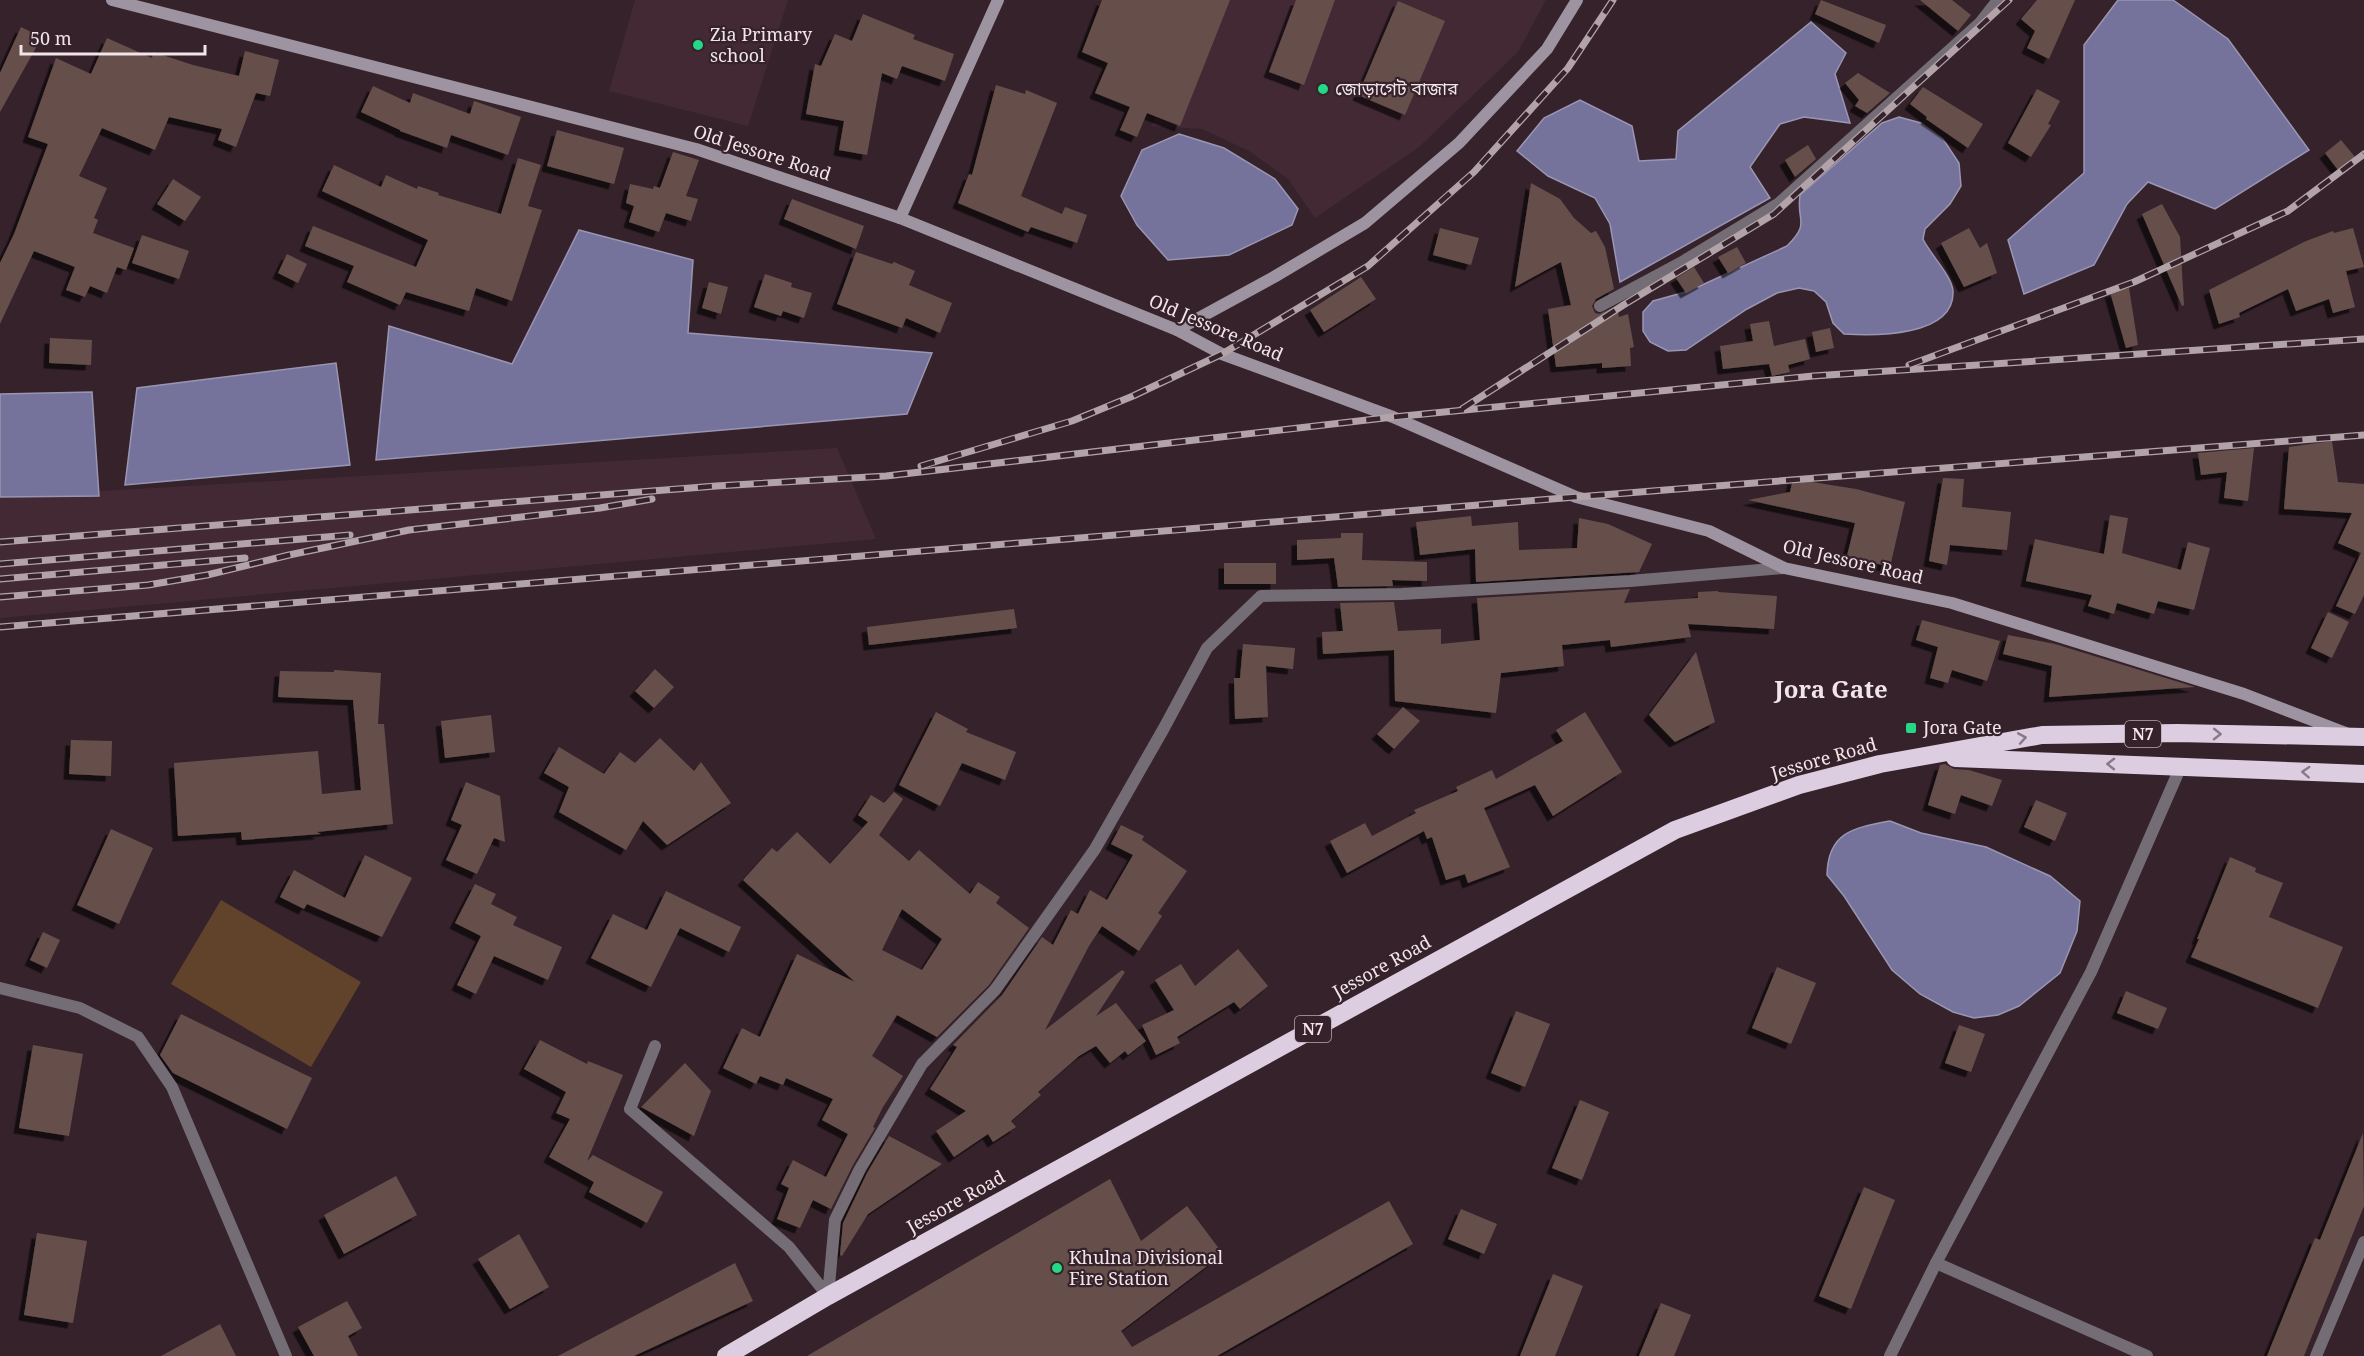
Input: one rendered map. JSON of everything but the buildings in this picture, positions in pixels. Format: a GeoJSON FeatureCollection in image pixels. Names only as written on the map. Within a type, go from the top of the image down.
{"type":"FeatureCollection","features":[{"type":"Feature","properties":{"kind":"highway","name":"Jessore Road"},"geometry":{"type":"LineString","coordinates":[[726,1356],[828,1296],[1674,830],[1799,785],[1881,764],[2042,735],[2176,733],[2362,738]]}},
{"type":"Feature","properties":{"kind":"highway","name":"Jessore Road"},"geometry":{"type":"LineString","coordinates":[[1923,756],[2364,774]]}},
{"type":"Feature","properties":{"kind":"main road","name":"Old Jessore Road"},"geometry":{"type":"LineString","coordinates":[[112,0],[140,3],[696,149],[900,218],[1178,330],[1222,354],[1394,417],[1576,497],[1709,531],[1784,568],[1952,603],[2244,694],[2362,738]]}},
{"type":"Feature","properties":{"kind":"main road"},"geometry":{"type":"LineString","coordinates":[[900,218],[998,0]]}},
{"type":"Feature","properties":{"kind":"main road"},"geometry":{"type":"LineString","coordinates":[[1178,330],[1275,277],[1365,223],[1467,134],[1547,49],[1576,0]]}},
{"type":"Feature","properties":{"kind":"street"},"geometry":{"type":"LineString","coordinates":[[1600,306],[1684,261],[1778,204],[1980,23],[1998,0]]}},
{"type":"Feature","properties":{"kind":"street"},"geometry":{"type":"LineString","coordinates":[[828,1296],[835,1220],[860,1169],[922,1064],[995,990],[1095,849],[1207,648],[1262,596],[1402,594],[1630,581],[1784,568]]}},
{"type":"Feature","properties":{"kind":"street"},"geometry":{"type":"LineString","coordinates":[[1890,1356],[1936,1263],[2091,972],[2181,766]]}},
{"type":"Feature","properties":{"kind":"street"},"geometry":{"type":"LineString","coordinates":[[0,988],[81,1008],[138,1037],[172,1087],[286,1356]]}},
{"type":"Feature","properties":{"kind":"street"},"geometry":{"type":"LineString","coordinates":[[655,1046],[630,1109],[789,1247],[828,1296]]}},
{"type":"Feature","properties":{"kind":"street"},"geometry":{"type":"LineString","coordinates":[[2316,1356],[2364,1242]]}},
{"type":"Feature","properties":{"kind":"street"},"geometry":{"type":"LineString","coordinates":[[1936,1263],[2147,1356]]}},
{"type":"Feature","properties":{"kind":"shaded area","name":"Zia Primary school"},"geometry":{"type":"Polygon","coordinates":[[[635,0],[788,0],[748,126],[609,91],[635,0]]]}},
{"type":"Feature","properties":{"kind":"shaded area","name":"জোড়াগেট বাজার"},"geometry":{"type":"Polygon","coordinates":[[[1202,0],[1546,0],[1518,52],[1418,148],[1315,218],[1288,179],[1249,151],[1202,129],[1152,126],[1202,0]]]}},
{"type":"Feature","properties":{"kind":"shaded area"},"geometry":{"type":"Polygon","coordinates":[[[837,448],[876,539],[0,618],[0,497],[837,448]]]}},
{"type":"Feature","properties":{"kind":"shaded area"},"geometry":{"type":"Polygon","coordinates":[[[221,900],[361,982],[311,1067],[171,984],[221,900]]]}},
{"type":"Feature","properties":{"kind":"water"},"geometry":{"type":"Polygon","coordinates":[[[2118,0],[2173,0],[2228,39],[2309,150],[2215,209],[2148,182],[2127,204],[2094,265],[2024,294],[2008,240],[2084,173],[2084,45],[2118,0]]]}},
{"type":"Feature","properties":{"kind":"water"},"geometry":{"type":"Polygon","coordinates":[[[1811,22],[1846,53],[1835,74],[1850,123],[1804,117],[1780,124],[1750,167],[1770,198],[1620,282],[1610,224],[1595,198],[1548,176],[1517,151],[1544,118],[1580,100],[1632,126],[1639,161],[1676,159],[1678,131],[1811,22]]]}},
{"type":"Feature","properties":{"kind":"water"},"geometry":{"type":"Polygon","coordinates":[[[1899,117],[1921,123],[1943,139],[1959,163],[1961,186],[1950,204],[1925,229],[1923,239],[1952,285],[1950,306],[1941,317],[1927,325],[1910,330],[1874,335],[1844,334],[1833,323],[1826,302],[1814,291],[1799,288],[1777,293],[1747,309],[1686,350],[1668,351],[1650,342],[1643,331],[1643,312],[1653,301],[1689,291],[1787,246],[1799,232],[1801,226],[1800,195],[1882,123],[1899,117]]]}},
{"type":"Feature","properties":{"kind":"water"},"geometry":{"type":"Polygon","coordinates":[[[1179,134],[1224,148],[1275,179],[1298,209],[1292,225],[1229,255],[1168,260],[1137,225],[1121,196],[1142,150],[1179,134]]]}},
{"type":"Feature","properties":{"kind":"water"},"geometry":{"type":"Polygon","coordinates":[[[579,230],[693,260],[688,333],[932,353],[907,414],[376,460],[389,326],[512,364],[579,230]]]}},
{"type":"Feature","properties":{"kind":"water"},"geometry":{"type":"Polygon","coordinates":[[[336,363],[350,465],[125,485],[137,388],[336,363]]]}},
{"type":"Feature","properties":{"kind":"water"},"geometry":{"type":"Polygon","coordinates":[[[92,392],[99,496],[0,497],[0,394],[92,392]]]}},
{"type":"Feature","properties":{"kind":"water"},"geometry":{"type":"Polygon","coordinates":[[[1890,821],[1921,833],[1986,847],[2050,876],[2080,901],[2077,931],[2060,973],[2019,1006],[1998,1015],[1974,1018],[1953,1012],[1920,994],[1892,970],[1844,896],[1827,875],[1832,849],[1845,834],[1865,826],[1890,821]]]}},
{"type":"Feature","properties":{"kind":"railway"},"geometry":{"type":"LineString","coordinates":[[921,466],[1072,421],[1133,396],[1222,354],[1368,266],[1474,172],[1568,68],[1613,0]]}},
{"type":"Feature","properties":{"kind":"railway"},"geometry":{"type":"LineString","coordinates":[[1462,409],[1625,304],[1774,214],[2009,0]]}},
{"type":"Feature","properties":{"kind":"railway"},"geometry":{"type":"LineString","coordinates":[[1909,365],[2134,282],[2288,211],[2364,154]]}},
{"type":"Feature","properties":{"kind":"railway"},"geometry":{"type":"LineString","coordinates":[[0,542],[716,486],[886,476],[1393,417],[1813,376],[2364,339]]}},
{"type":"Feature","properties":{"kind":"railway"},"geometry":{"type":"LineString","coordinates":[[0,627],[1576,497],[2364,435]]}},
{"type":"Feature","properties":{"kind":"railway"},"geometry":{"type":"LineString","coordinates":[[0,597],[148,585],[207,575],[409,530],[600,508],[652,499]]}},
{"type":"Feature","properties":{"kind":"railway"},"geometry":{"type":"LineString","coordinates":[[0,564],[350,535]]}},
{"type":"Feature","properties":{"kind":"railway"},"geometry":{"type":"LineString","coordinates":[[0,579],[245,558]]}},
{"type":"Feature","properties":{"kind":"place","name":"Zia Primary school"},"geometry":{"type":"Point","coordinates":[698,45]}},
{"type":"Feature","properties":{"kind":"place","name":"জোড়াগেট বাজার"},"geometry":{"type":"Point","coordinates":[1323,89]}},
{"type":"Feature","properties":{"kind":"place","name":"Jora Gate"},"geometry":{"type":"Point","coordinates":[1911,728]}},
{"type":"Feature","properties":{"kind":"place","name":"Khulna Divisional Fire Station"},"geometry":{"type":"Point","coordinates":[1057,1268]}},
{"type":"Feature","properties":{"kind":"district","name":"Jora Gate"},"geometry":{"type":"Point","coordinates":[1831,690]}}]}
